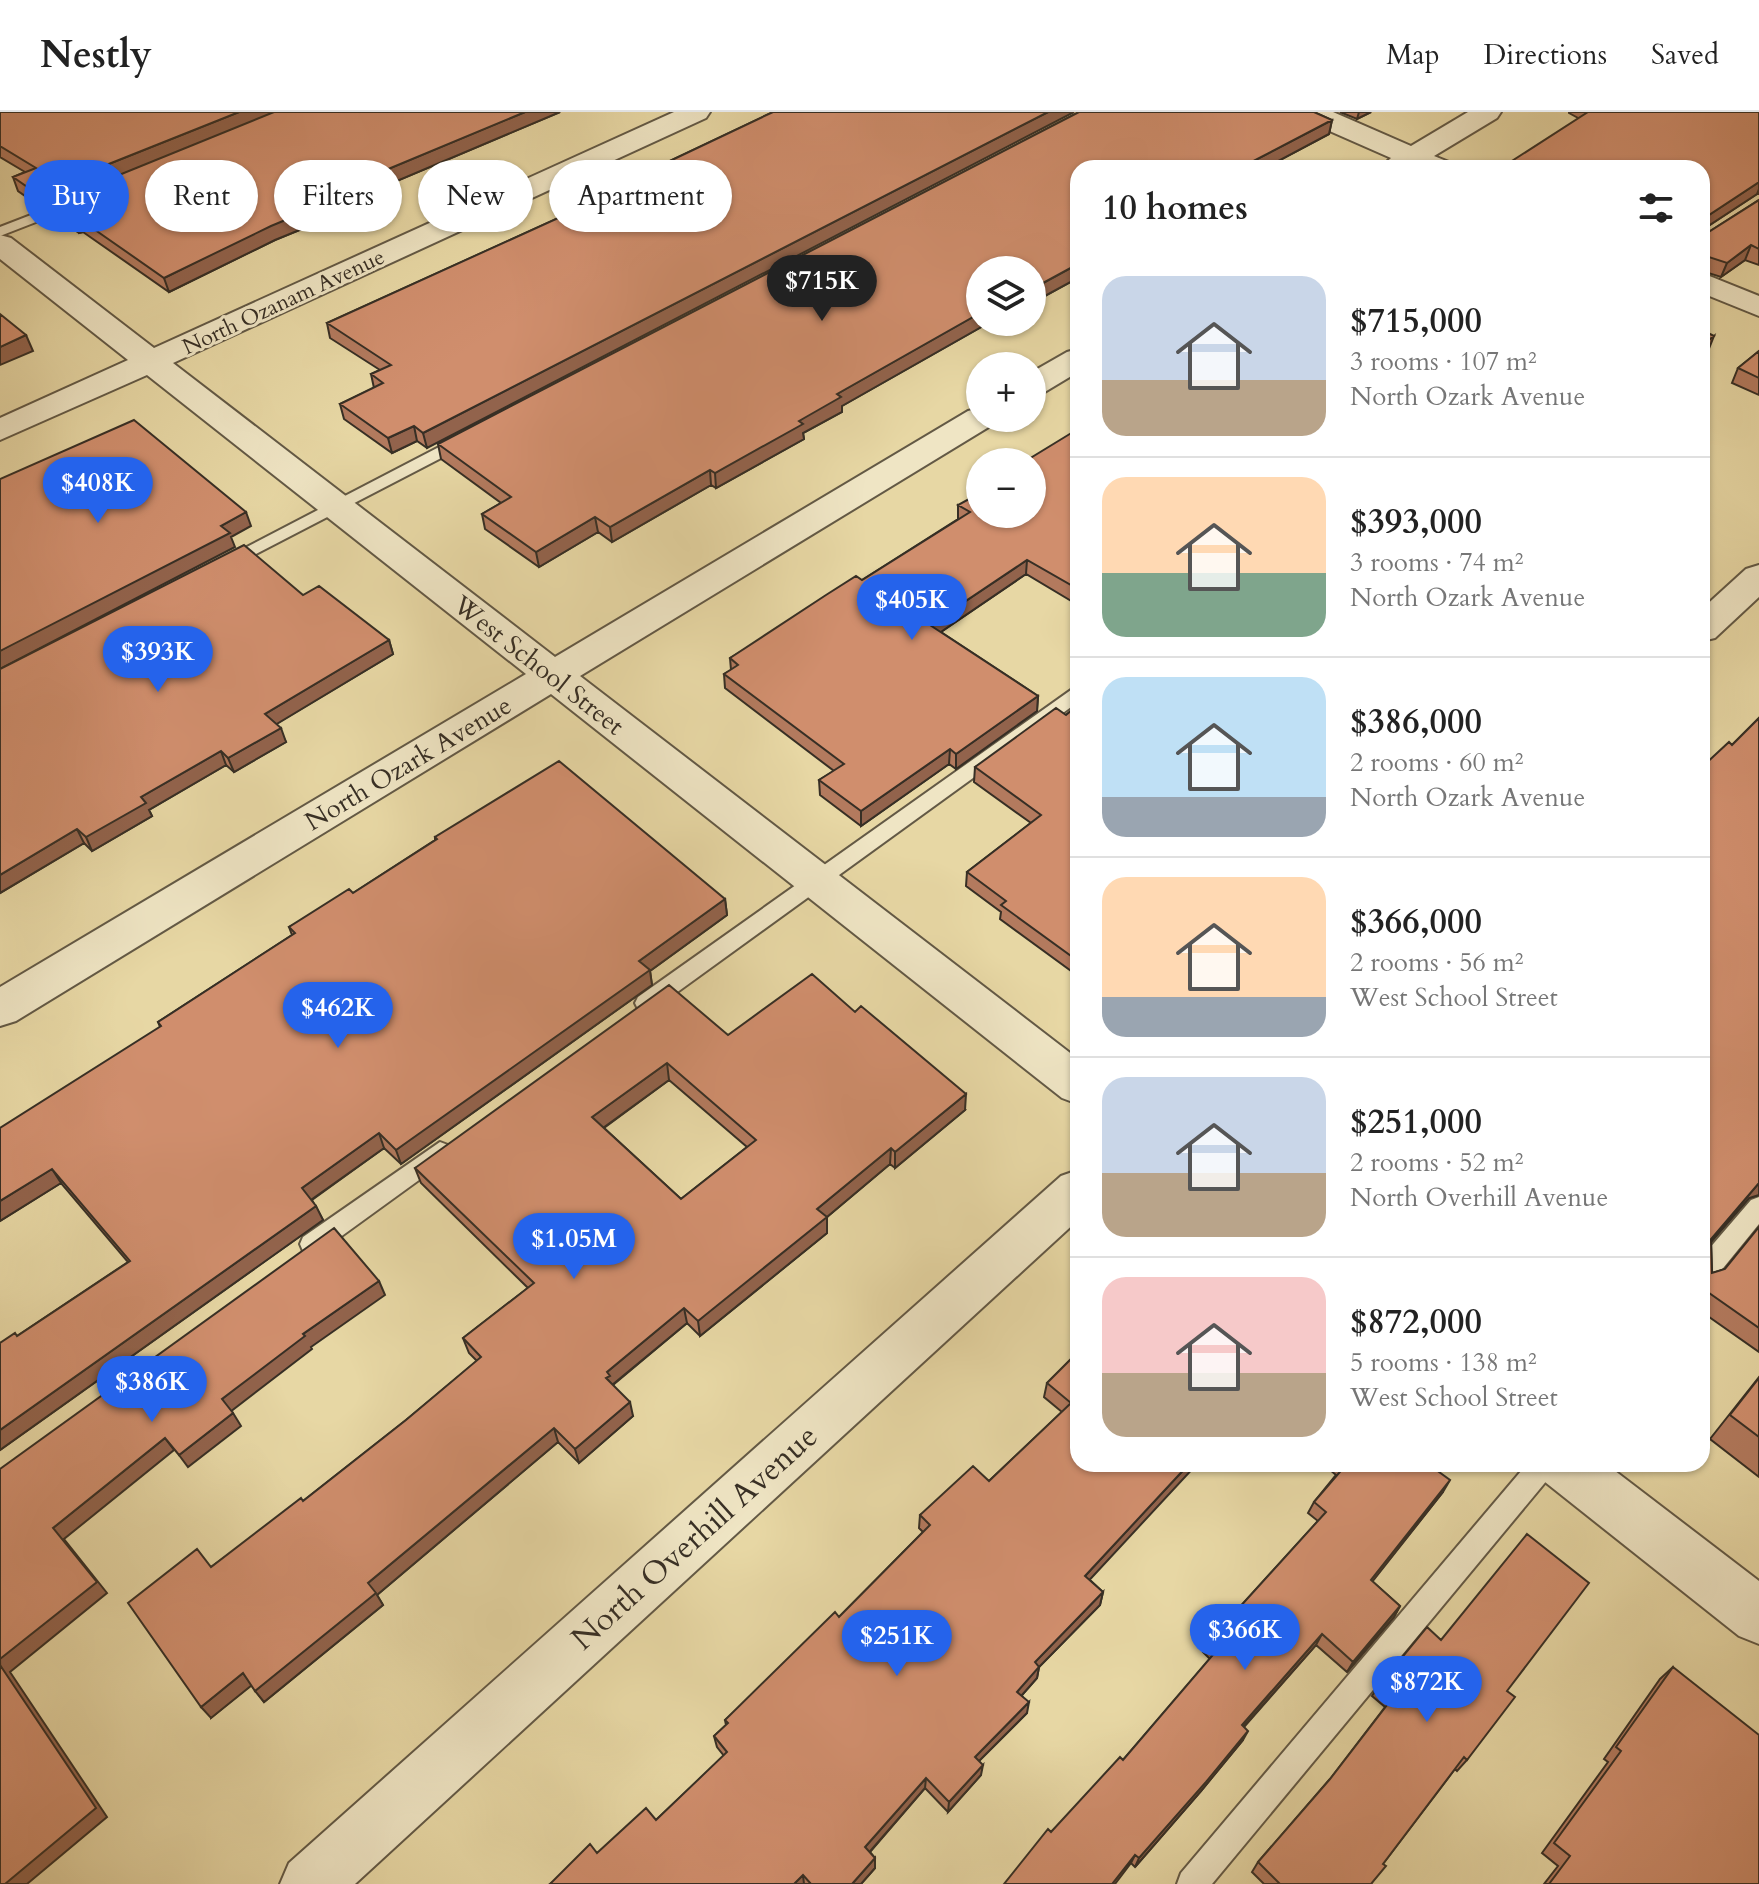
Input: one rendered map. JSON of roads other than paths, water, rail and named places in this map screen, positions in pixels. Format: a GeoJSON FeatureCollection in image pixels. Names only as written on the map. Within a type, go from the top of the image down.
{"type":"FeatureCollection","features":[{"type":"Feature","properties":{"kind":"street","name":"North Ozanam Avenue"},"geometry":{"type":"LineString","coordinates":[[0,430],[696,112]]}},
{"type":"Feature","properties":{"kind":"street"},"geometry":{"type":"LineString","coordinates":[[1310,112],[1399,160]]}},
{"type":"Feature","properties":{"kind":"street"},"geometry":{"type":"LineString","coordinates":[[1406,160],[1487,112]]}},
{"type":"Feature","properties":{"kind":"street","name":"West School Street"},"geometry":{"type":"LineString","coordinates":[[0,244],[1070,1079]]}},
{"type":"Feature","properties":{"kind":"street"},"geometry":{"type":"LineString","coordinates":[[1710,286],[1759,307]]}},
{"type":"Feature","properties":{"kind":"street"},"geometry":{"type":"LineString","coordinates":[[1046,378],[1070,364]]}},
{"type":"Feature","properties":{"kind":"street","name":"North Ozark Avenue"},"geometry":{"type":"LineString","coordinates":[[0,1009],[966,426]]}},
{"type":"Feature","properties":{"kind":"street"},"geometry":{"type":"LineString","coordinates":[[1710,622],[1759,577]]}},
{"type":"Feature","properties":{"kind":"street","name":"North Overhill Avenue"},"geometry":{"type":"LineString","coordinates":[[310,1884],[1070,1197]]}},
{"type":"Feature","properties":{"kind":"street"},"geometry":{"type":"LineString","coordinates":[[1574,1472],[1759,1616]]}},
{"type":"Feature","properties":{"kind":"lane"},"geometry":{"type":"LineString","coordinates":[[0,232],[24,222]]}},
{"type":"Feature","properties":{"kind":"lane"},"geometry":{"type":"LineString","coordinates":[[209,571],[475,433]]}},
{"type":"Feature","properties":{"kind":"lane"},"geometry":{"type":"LineString","coordinates":[[622,1021],[1070,698]]}},
{"type":"Feature","properties":{"kind":"lane"},"geometry":{"type":"LineString","coordinates":[[298,1255],[453,1143]]}},
{"type":"Feature","properties":{"kind":"lane"},"geometry":{"type":"LineString","coordinates":[[1710,1265],[1759,1207]]}},
{"type":"Feature","properties":{"kind":"lane"},"geometry":{"type":"LineString","coordinates":[[1192,1884],[1537,1472]]}}]}
